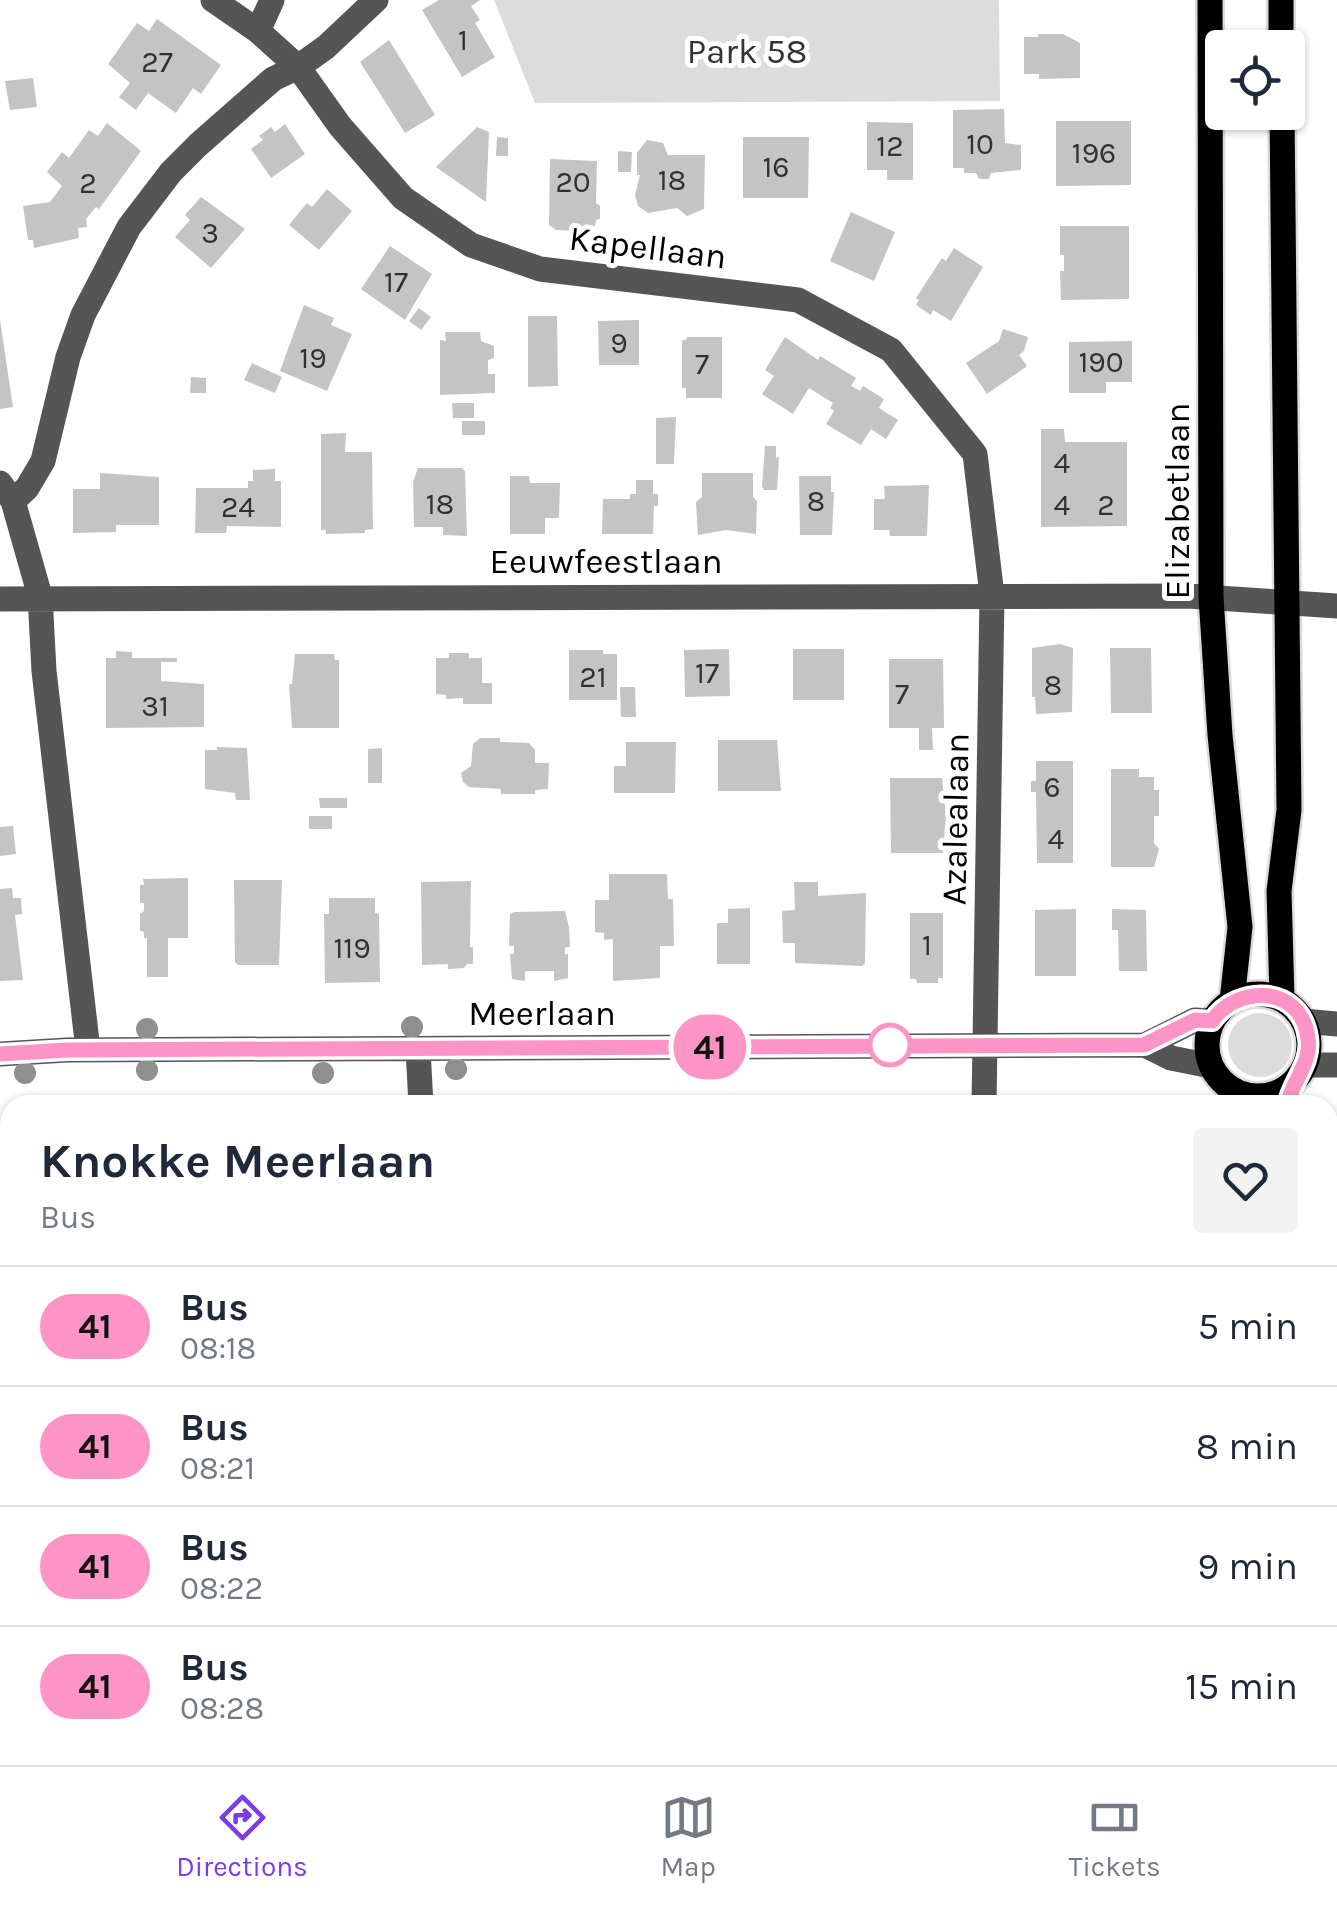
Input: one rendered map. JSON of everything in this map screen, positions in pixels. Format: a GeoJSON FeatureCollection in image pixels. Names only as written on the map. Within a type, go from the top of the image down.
{"type":"FeatureCollection","features":[{"type":"Feature","properties":{"kind":"main road","name":"Elizabetlaan"},"geometry":{"type":"LineString","coordinates":[[1210,0],[1212,597],[1220,735],[1240,926],[1232,1000]]}},
{"type":"Feature","properties":{"kind":"main road"},"geometry":{"type":"LineString","coordinates":[[1281,0],[1282,30]]}},
{"type":"Feature","properties":{"kind":"main road"},"geometry":{"type":"LineString","coordinates":[[1282,130],[1289,810],[1278,891],[1282,998]]}},
{"type":"Feature","properties":{"kind":"main road"},"geometry":{"type":"LineString","coordinates":[[1247,1095],[1221,1085],[1206,1052],[1212,1021],[1232,1000],[1263,994],[1282,998],[1303,1021],[1308,1036],[1294,1085],[1267,1095]]}},
{"type":"Feature","properties":{"kind":"street","name":"Kapellaan"},"geometry":{"type":"LineString","coordinates":[[213,0],[258,30],[298,68],[340,126],[403,198],[471,245],[540,269],[798,300],[890,350],[975,454],[992,595]]}},
{"type":"Feature","properties":{"kind":"street"},"geometry":{"type":"LineString","coordinates":[[258,30],[272,0]]}},
{"type":"Feature","properties":{"kind":"street"},"geometry":{"type":"LineString","coordinates":[[88,1050],[44,671],[40,596],[6,492],[26,488],[43,461],[68,356],[84,315],[129,228],[170,172],[274,79],[298,68],[326,47],[376,0]]}},
{"type":"Feature","properties":{"kind":"street","name":"Eeuwfeestlaan"},"geometry":{"type":"LineString","coordinates":[[0,599],[992,595],[1212,597],[1337,606]]}},
{"type":"Feature","properties":{"kind":"street","name":"Azalealaan"},"geometry":{"type":"LineString","coordinates":[[984,1095],[992,595]]}},
{"type":"Feature","properties":{"kind":"street","name":"Meerlaan"},"geometry":{"type":"LineString","coordinates":[[1144,1045],[1195,1020],[1212,1021]]}},
{"type":"Feature","properties":{"kind":"street"},"geometry":{"type":"LineString","coordinates":[[1303,1021],[1337,1024]]}},
{"type":"Feature","properties":{"kind":"street","name":"Meerlaan"},"geometry":{"type":"LineString","coordinates":[[0,1054],[88,1050],[1144,1045],[1221,1085]]}},
{"type":"Feature","properties":{"kind":"street"},"geometry":{"type":"LineString","coordinates":[[418,1049],[420,1095]]}},
{"type":"Feature","properties":{"kind":"street"},"geometry":{"type":"LineString","coordinates":[[1294,1085],[1337,1065]]}},
{"type":"Feature","properties":{"kind":"green space","name":"Park 58"},"geometry":{"type":"Polygon","coordinates":[[[494,0],[999,0],[1000,101],[535,103],[494,0]]]}},
{"type":"Feature","properties":{"kind":"green space"},"geometry":{"type":"Polygon","coordinates":[[[1260,1013],[1282,1023],[1292,1045],[1282,1067],[1260,1077],[1238,1067],[1228,1045],[1238,1023],[1260,1013]]]}},
{"type":"Feature","properties":{"kind":"building"},"geometry":{"type":"Polygon","coordinates":[[[439,0],[480,0],[471,6],[480,20],[475,23],[495,57],[462,77],[422,10],[439,0]]]}},
{"type":"Feature","properties":{"kind":"building"},"geometry":{"type":"Polygon","coordinates":[[[157,19],[221,65],[201,94],[193,88],[176,113],[148,93],[136,110],[119,97],[130,83],[108,64],[137,23],[149,31],[157,19]]]}},
{"type":"Feature","properties":{"kind":"building"},"geometry":{"type":"Polygon","coordinates":[[[1063,34],[1080,43],[1080,78],[1039,79],[1039,74],[1024,74],[1024,37],[1063,34]]]}},
{"type":"Feature","properties":{"kind":"building"},"geometry":{"type":"Polygon","coordinates":[[[389,40],[435,115],[405,133],[360,62],[389,40]]]}},
{"type":"Feature","properties":{"kind":"building"},"geometry":{"type":"Polygon","coordinates":[[[33,78],[37,107],[10,110],[5,81],[33,78]]]}},
{"type":"Feature","properties":{"kind":"building"},"geometry":{"type":"Polygon","coordinates":[[[1004,109],[1005,143],[1021,145],[1021,170],[991,173],[989,179],[979,179],[976,173],[953,168],[953,110],[1004,109]]]}},
{"type":"Feature","properties":{"kind":"building"},"geometry":{"type":"Polygon","coordinates":[[[1056,121],[1131,121],[1131,185],[1056,186],[1056,121]]]}},
{"type":"Feature","properties":{"kind":"building"},"geometry":{"type":"Polygon","coordinates":[[[867,122],[913,123],[913,180],[887,180],[887,170],[867,170],[867,122]]]}},
{"type":"Feature","properties":{"kind":"building"},"geometry":{"type":"Polygon","coordinates":[[[107,123],[141,151],[99,209],[96,207],[86,219],[87,227],[78,228],[79,238],[34,248],[33,240],[28,240],[23,206],[50,202],[62,186],[47,172],[62,152],[69,158],[89,130],[98,136],[107,123]]]}},
{"type":"Feature","properties":{"kind":"building"},"geometry":{"type":"Polygon","coordinates":[[[285,124],[305,154],[271,178],[251,149],[271,127],[275,132],[285,124]]]}},
{"type":"Feature","properties":{"kind":"building"},"geometry":{"type":"Polygon","coordinates":[[[477,127],[489,132],[486,202],[436,167],[477,127]]]}},
{"type":"Feature","properties":{"kind":"building"},"geometry":{"type":"Polygon","coordinates":[[[497,137],[508,138],[508,156],[496,156],[497,137]]]}},
{"type":"Feature","properties":{"kind":"building"},"geometry":{"type":"Polygon","coordinates":[[[743,137],[809,137],[808,198],[743,198],[743,137]]]}},
{"type":"Feature","properties":{"kind":"building"},"geometry":{"type":"Polygon","coordinates":[[[647,140],[663,143],[668,155],[705,155],[704,209],[687,216],[677,208],[648,213],[638,206],[637,153],[647,140]]]}},
{"type":"Feature","properties":{"kind":"building"},"geometry":{"type":"Polygon","coordinates":[[[618,151],[632,152],[631,172],[618,172],[618,151]]]}},
{"type":"Feature","properties":{"kind":"building"},"geometry":{"type":"Polygon","coordinates":[[[550,159],[597,161],[596,203],[600,206],[600,219],[595,226],[577,226],[577,231],[556,230],[549,225],[550,159]]]}},
{"type":"Feature","properties":{"kind":"building"},"geometry":{"type":"Polygon","coordinates":[[[327,189],[352,211],[319,250],[289,225],[307,203],[312,207],[327,189]]]}},
{"type":"Feature","properties":{"kind":"building"},"geometry":{"type":"Polygon","coordinates":[[[201,197],[245,229],[211,268],[175,237],[190,220],[185,215],[201,197]]]}},
{"type":"Feature","properties":{"kind":"building"},"geometry":{"type":"Polygon","coordinates":[[[851,212],[895,232],[874,281],[830,261],[851,212]]]}},
{"type":"Feature","properties":{"kind":"building"},"geometry":{"type":"Polygon","coordinates":[[[1060,226],[1129,226],[1129,299],[1061,300],[1064,255],[1060,255],[1060,226]]]}},
{"type":"Feature","properties":{"kind":"building"},"geometry":{"type":"Polygon","coordinates":[[[390,246],[432,274],[405,320],[361,289],[390,246]]]}},
{"type":"Feature","properties":{"kind":"building"},"geometry":{"type":"Polygon","coordinates":[[[954,248],[983,267],[951,321],[933,310],[931,315],[916,305],[916,298],[942,258],[946,261],[954,248]]]}},
{"type":"Feature","properties":{"kind":"building"},"geometry":{"type":"Polygon","coordinates":[[[304,305],[334,318],[331,325],[352,334],[327,391],[280,371],[304,305]]]}},
{"type":"Feature","properties":{"kind":"building"},"geometry":{"type":"Polygon","coordinates":[[[419,308],[431,317],[421,330],[409,321],[419,308]]]}},
{"type":"Feature","properties":{"kind":"building"},"geometry":{"type":"Polygon","coordinates":[[[528,316],[557,316],[558,386],[528,387],[528,316]]]}},
{"type":"Feature","properties":{"kind":"building"},"geometry":{"type":"Polygon","coordinates":[[[0,320],[13,407],[0,409],[0,320]]]}},
{"type":"Feature","properties":{"kind":"building"},"geometry":{"type":"Polygon","coordinates":[[[639,320],[639,365],[599,365],[598,321],[639,320]]]}},
{"type":"Feature","properties":{"kind":"building"},"geometry":{"type":"Polygon","coordinates":[[[1003,329],[1028,337],[1019,355],[1027,366],[987,394],[966,363],[999,341],[1003,329]]]}},
{"type":"Feature","properties":{"kind":"building"},"geometry":{"type":"Polygon","coordinates":[[[445,332],[480,332],[481,341],[494,346],[488,374],[495,374],[495,393],[440,395],[440,340],[446,341],[445,332]]]}},
{"type":"Feature","properties":{"kind":"building"},"geometry":{"type":"Polygon","coordinates":[[[722,337],[722,398],[686,398],[686,388],[682,388],[682,340],[722,337]]]}},
{"type":"Feature","properties":{"kind":"building"},"geometry":{"type":"Polygon","coordinates":[[[785,337],[818,360],[820,356],[856,378],[851,386],[860,391],[863,386],[884,399],[879,408],[898,420],[886,439],[871,429],[861,445],[826,424],[834,411],[830,408],[833,403],[809,388],[793,414],[762,394],[774,376],[765,370],[785,337]]]}},
{"type":"Feature","properties":{"kind":"building"},"geometry":{"type":"Polygon","coordinates":[[[1132,341],[1132,382],[1106,382],[1106,393],[1069,393],[1069,342],[1132,341]]]}},
{"type":"Feature","properties":{"kind":"building"},"geometry":{"type":"Polygon","coordinates":[[[252,363],[282,377],[275,393],[244,380],[252,363]]]}},
{"type":"Feature","properties":{"kind":"building"},"geometry":{"type":"Polygon","coordinates":[[[191,377],[206,378],[206,393],[190,393],[191,377]]]}},
{"type":"Feature","properties":{"kind":"building"},"geometry":{"type":"Polygon","coordinates":[[[452,403],[474,403],[474,418],[453,418],[452,403]]]}},
{"type":"Feature","properties":{"kind":"building"},"geometry":{"type":"Polygon","coordinates":[[[676,417],[674,464],[656,464],[656,418],[676,417]]]}},
{"type":"Feature","properties":{"kind":"building"},"geometry":{"type":"Polygon","coordinates":[[[462,421],[485,421],[485,435],[462,435],[462,421]]]}},
{"type":"Feature","properties":{"kind":"building"},"geometry":{"type":"Polygon","coordinates":[[[1041,429],[1064,429],[1065,442],[1127,442],[1127,526],[1041,527],[1041,429]]]}},
{"type":"Feature","properties":{"kind":"building"},"geometry":{"type":"Polygon","coordinates":[[[346,433],[345,452],[372,452],[373,529],[365,533],[326,534],[326,530],[321,530],[321,434],[346,433]]]}},
{"type":"Feature","properties":{"kind":"building"},"geometry":{"type":"Polygon","coordinates":[[[765,446],[776,446],[776,458],[779,457],[777,490],[764,490],[762,486],[765,446]]]}},
{"type":"Feature","properties":{"kind":"building"},"geometry":{"type":"Polygon","coordinates":[[[418,468],[465,471],[467,536],[443,535],[443,527],[414,527],[413,482],[418,468]]]}},
{"type":"Feature","properties":{"kind":"building"},"geometry":{"type":"Polygon","coordinates":[[[275,469],[275,481],[281,481],[281,527],[227,526],[226,533],[195,533],[196,488],[248,488],[253,470],[275,469]]]}},
{"type":"Feature","properties":{"kind":"building"},"geometry":{"type":"Polygon","coordinates":[[[100,473],[159,477],[159,525],[116,525],[116,532],[73,533],[73,489],[100,489],[100,473]]]}},
{"type":"Feature","properties":{"kind":"building"},"geometry":{"type":"Polygon","coordinates":[[[702,473],[753,473],[756,534],[726,530],[698,535],[696,502],[702,497],[702,473]]]}},
{"type":"Feature","properties":{"kind":"building"},"geometry":{"type":"Polygon","coordinates":[[[510,476],[529,476],[530,483],[560,483],[559,518],[545,518],[545,534],[510,534],[510,476]]]}},
{"type":"Feature","properties":{"kind":"building"},"geometry":{"type":"Polygon","coordinates":[[[799,476],[831,476],[832,535],[800,535],[799,476]]]}},
{"type":"Feature","properties":{"kind":"building"},"geometry":{"type":"Polygon","coordinates":[[[636,480],[653,480],[653,494],[658,494],[653,534],[602,534],[603,499],[630,499],[630,494],[636,494],[636,480]]]}},
{"type":"Feature","properties":{"kind":"building"},"geometry":{"type":"Polygon","coordinates":[[[929,485],[927,536],[890,536],[889,530],[874,530],[874,499],[885,499],[884,486],[929,485]]]}},
{"type":"Feature","properties":{"kind":"building"},"geometry":{"type":"Polygon","coordinates":[[[1060,644],[1073,648],[1072,712],[1036,714],[1032,648],[1060,644]]]}},
{"type":"Feature","properties":{"kind":"building"},"geometry":{"type":"Polygon","coordinates":[[[1110,648],[1151,648],[1152,713],[1111,713],[1110,648]]]}},
{"type":"Feature","properties":{"kind":"building"},"geometry":{"type":"Polygon","coordinates":[[[729,649],[730,696],[685,697],[684,650],[729,649]]]}},
{"type":"Feature","properties":{"kind":"building"},"geometry":{"type":"Polygon","coordinates":[[[793,649],[844,649],[844,700],[793,700],[793,649]]]}},
{"type":"Feature","properties":{"kind":"building"},"geometry":{"type":"Polygon","coordinates":[[[569,650],[617,654],[617,700],[569,700],[569,650]]]}},
{"type":"Feature","properties":{"kind":"building"},"geometry":{"type":"Polygon","coordinates":[[[116,651],[132,652],[132,658],[177,658],[177,662],[161,662],[161,681],[204,684],[204,727],[106,728],[106,658],[116,658],[116,651]]]}},
{"type":"Feature","properties":{"kind":"building"},"geometry":{"type":"Polygon","coordinates":[[[449,653],[482,658],[482,683],[492,683],[492,704],[463,704],[463,698],[446,699],[446,695],[436,694],[436,658],[449,658],[449,653]]]}},
{"type":"Feature","properties":{"kind":"building"},"geometry":{"type":"Polygon","coordinates":[[[295,654],[334,654],[335,660],[339,660],[339,728],[292,728],[289,684],[295,654]]]}},
{"type":"Feature","properties":{"kind":"building"},"geometry":{"type":"Polygon","coordinates":[[[889,659],[943,659],[944,728],[932,728],[933,750],[919,750],[919,728],[889,728],[889,659]]]}},
{"type":"Feature","properties":{"kind":"building"},"geometry":{"type":"Polygon","coordinates":[[[620,687],[635,687],[636,717],[621,717],[620,687]]]}},
{"type":"Feature","properties":{"kind":"building"},"geometry":{"type":"Polygon","coordinates":[[[480,738],[500,738],[500,742],[529,743],[535,750],[535,763],[549,763],[548,789],[535,790],[535,794],[501,794],[501,789],[469,787],[463,782],[461,773],[471,766],[473,744],[480,738]]]}},
{"type":"Feature","properties":{"kind":"building"},"geometry":{"type":"Polygon","coordinates":[[[718,740],[777,740],[781,791],[718,791],[718,740]]]}},
{"type":"Feature","properties":{"kind":"building"},"geometry":{"type":"Polygon","coordinates":[[[626,742],[676,742],[675,793],[614,793],[614,766],[626,766],[626,742]]]}},
{"type":"Feature","properties":{"kind":"building"},"geometry":{"type":"Polygon","coordinates":[[[247,748],[250,800],[236,800],[235,793],[205,789],[205,750],[247,748]]]}},
{"type":"Feature","properties":{"kind":"building"},"geometry":{"type":"Polygon","coordinates":[[[382,748],[382,783],[368,783],[368,749],[382,748]]]}},
{"type":"Feature","properties":{"kind":"building"},"geometry":{"type":"Polygon","coordinates":[[[1036,761],[1073,761],[1073,863],[1037,863],[1036,792],[1031,792],[1031,781],[1036,781],[1036,761]]]}},
{"type":"Feature","properties":{"kind":"building"},"geometry":{"type":"Polygon","coordinates":[[[1111,769],[1139,769],[1139,777],[1154,777],[1154,790],[1159,790],[1159,816],[1154,816],[1154,843],[1159,849],[1154,867],[1111,867],[1111,769]]]}},
{"type":"Feature","properties":{"kind":"building"},"geometry":{"type":"Polygon","coordinates":[[[890,778],[942,778],[946,815],[943,853],[891,853],[890,778]]]}},
{"type":"Feature","properties":{"kind":"building"},"geometry":{"type":"Polygon","coordinates":[[[319,798],[347,798],[347,808],[320,808],[319,798]]]}},
{"type":"Feature","properties":{"kind":"building"},"geometry":{"type":"Polygon","coordinates":[[[309,816],[332,816],[332,829],[309,829],[309,816]]]}},
{"type":"Feature","properties":{"kind":"building"},"geometry":{"type":"Polygon","coordinates":[[[13,826],[16,854],[0,856],[0,827],[13,826]]]}},
{"type":"Feature","properties":{"kind":"building"},"geometry":{"type":"Polygon","coordinates":[[[609,874],[667,874],[668,899],[673,899],[674,946],[660,946],[660,978],[613,981],[613,939],[604,940],[604,933],[595,932],[595,900],[609,900],[609,874]]]}},
{"type":"Feature","properties":{"kind":"building"},"geometry":{"type":"Polygon","coordinates":[[[188,878],[188,938],[168,938],[168,977],[147,977],[147,938],[140,931],[144,903],[140,903],[140,885],[144,885],[143,879],[188,878]]]}},
{"type":"Feature","properties":{"kind":"building"},"geometry":{"type":"Polygon","coordinates":[[[234,880],[282,880],[279,965],[235,962],[234,880]]]}},
{"type":"Feature","properties":{"kind":"building"},"geometry":{"type":"Polygon","coordinates":[[[471,881],[473,964],[448,969],[448,964],[422,965],[421,882],[471,881]]]}},
{"type":"Feature","properties":{"kind":"building"},"geometry":{"type":"Polygon","coordinates":[[[794,882],[818,882],[818,896],[866,893],[862,966],[795,963],[795,943],[783,943],[782,911],[795,910],[794,882]]]}},
{"type":"Feature","properties":{"kind":"building"},"geometry":{"type":"Polygon","coordinates":[[[12,888],[13,898],[21,898],[22,914],[15,915],[23,980],[0,981],[0,889],[12,888]]]}},
{"type":"Feature","properties":{"kind":"building"},"geometry":{"type":"Polygon","coordinates":[[[329,898],[375,898],[375,913],[379,914],[380,982],[325,983],[324,914],[329,914],[329,898]]]}},
{"type":"Feature","properties":{"kind":"building"},"geometry":{"type":"Polygon","coordinates":[[[750,908],[750,964],[717,964],[717,923],[728,923],[728,909],[750,908]]]}},
{"type":"Feature","properties":{"kind":"building"},"geometry":{"type":"Polygon","coordinates":[[[1076,909],[1076,976],[1035,976],[1035,910],[1076,909]]]}},
{"type":"Feature","properties":{"kind":"building"},"geometry":{"type":"Polygon","coordinates":[[[1112,909],[1146,910],[1147,971],[1119,971],[1118,930],[1112,930],[1112,909]]]}},
{"type":"Feature","properties":{"kind":"building"},"geometry":{"type":"Polygon","coordinates":[[[565,911],[570,947],[565,947],[568,978],[554,981],[554,971],[525,971],[525,981],[512,979],[510,954],[514,954],[514,946],[509,946],[510,914],[565,911]]]}},
{"type":"Feature","properties":{"kind":"building"},"geometry":{"type":"Polygon","coordinates":[[[910,913],[943,913],[943,978],[938,978],[938,983],[910,979],[910,913]]]}},
{"type":"Feature","properties":{"kind":"bus line","name":"41"},"geometry":{"type":"LineString","coordinates":[[0,1054],[67,1050],[1144,1045],[1195,1020],[1212,1021],[1232,1000],[1263,994],[1282,998],[1298,1013],[1308,1036],[1305,1065],[1291,1084],[1289,1095]]}}]}
